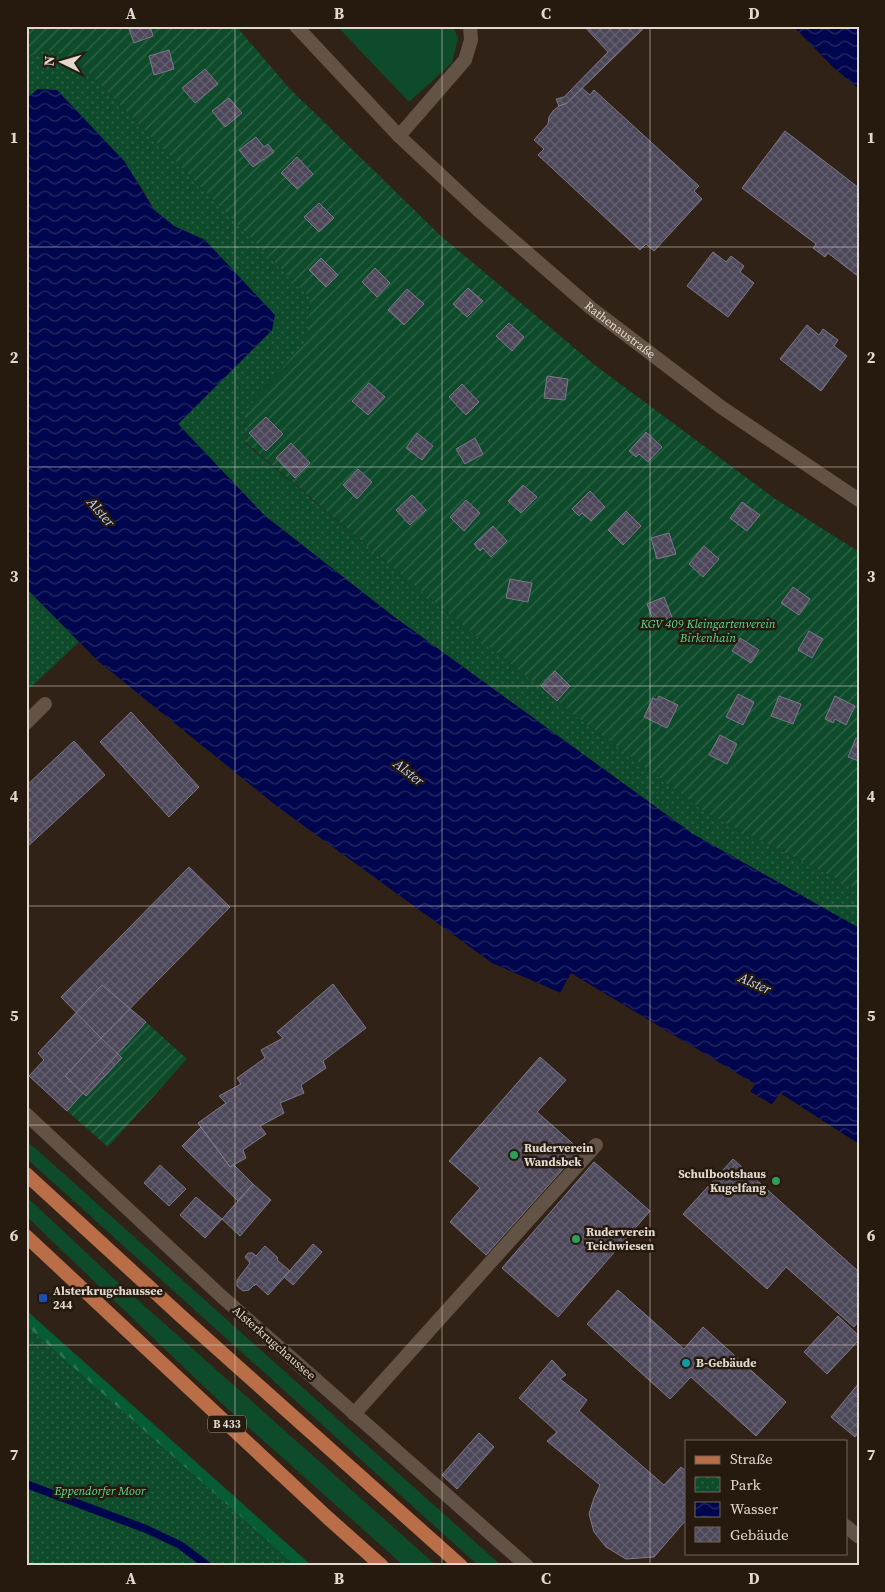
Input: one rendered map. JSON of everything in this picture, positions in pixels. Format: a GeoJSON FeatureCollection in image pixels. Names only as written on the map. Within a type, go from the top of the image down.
{"type":"FeatureCollection","features":[{"type":"Feature","properties":{"kind":"main road"},"geometry":{"type":"LineString","coordinates":[[26,1174],[182,1317],[462,1566]]}},
{"type":"Feature","properties":{"kind":"main road","name":"B 433"},"geometry":{"type":"LineString","coordinates":[[26,1236],[328,1518],[382,1566]]}},
{"type":"Feature","properties":{"kind":"street","name":"Rathenaustraße"},"geometry":{"type":"LineString","coordinates":[[296,26],[399,136],[478,210],[620,331],[721,407],[859,500]]}},
{"type":"Feature","properties":{"kind":"street"},"geometry":{"type":"LineString","coordinates":[[399,136],[465,60],[471,40],[470,26]]}},
{"type":"Feature","properties":{"kind":"street"},"geometry":{"type":"LineString","coordinates":[[26,723],[45,704]]}},
{"type":"Feature","properties":{"kind":"street","name":"Alsterkrugchaussee"},"geometry":{"type":"LineString","coordinates":[[26,1114],[220,1295],[527,1566]]}},
{"type":"Feature","properties":{"kind":"street"},"geometry":{"type":"LineString","coordinates":[[354,1414],[596,1145]]}},
{"type":"Feature","properties":{"kind":"street"},"geometry":{"type":"LineString","coordinates":[[848,1528],[859,1537]]}},
{"type":"Feature","properties":{"kind":"green space","name":"KGV 409 Kleingartenverein Birkenhain"},"geometry":{"type":"Polygon","coordinates":[[[26,26],[236,26],[288,87],[441,236],[596,366],[774,498],[859,552],[859,890],[708,814],[569,711],[405,578],[244,441],[245,412],[307,339],[310,298],[75,59],[44,49],[26,59],[26,26]]]}},
{"type":"Feature","properties":{"kind":"green space"},"geometry":{"type":"Polygon","coordinates":[[[337,26],[453,26],[458,38],[452,63],[409,102],[337,26]]]}},
{"type":"Feature","properties":{"kind":"green space"},"geometry":{"type":"Polygon","coordinates":[[[44,49],[75,59],[310,298],[307,339],[245,412],[244,442],[405,578],[569,711],[708,814],[859,890],[859,928],[693,834],[393,616],[264,515],[178,424],[272,330],[205,240],[174,226],[154,210],[141,186],[38,89],[26,99],[26,59],[44,49]]]}},
{"type":"Feature","properties":{"kind":"green space"},"geometry":{"type":"Polygon","coordinates":[[[26,588],[79,642],[26,692],[26,588]]]}},
{"type":"Feature","properties":{"kind":"green space"},"geometry":{"type":"Polygon","coordinates":[[[146,1022],[187,1059],[108,1147],[67,1111],[146,1022]]]}},
{"type":"Feature","properties":{"kind":"green space"},"geometry":{"type":"Polygon","coordinates":[[[26,1140],[502,1566],[479,1566],[26,1158],[26,1140]]]}},
{"type":"Feature","properties":{"kind":"green space"},"geometry":{"type":"Polygon","coordinates":[[[26,1196],[112,1277],[437,1566],[404,1566],[219,1401],[26,1216],[26,1196]]]}},
{"type":"Feature","properties":{"kind":"green space"},"geometry":{"type":"Polygon","coordinates":[[[26,1310],[312,1566],[258,1566],[26,1350],[26,1310]]]}},
{"type":"Feature","properties":{"kind":"green space","name":"Eppendorfer Moor"},"geometry":{"type":"Polygon","coordinates":[[[26,1325],[296,1566],[26,1566],[26,1325]]]}},
{"type":"Feature","properties":{"kind":"water"},"geometry":{"type":"Polygon","coordinates":[[[793,26],[859,26],[859,89],[833,67],[793,26]]]}},
{"type":"Feature","properties":{"kind":"water","name":"Alster"},"geometry":{"type":"Polygon","coordinates":[[[38,89],[57,90],[125,162],[154,210],[174,226],[205,240],[275,315],[272,330],[178,424],[264,515],[393,616],[693,834],[859,928],[859,1157],[655,1034],[492,963],[278,807],[98,661],[26,588],[26,99],[38,89]]]}},
{"type":"Feature","properties":{"kind":"pier"},"geometry":{"type":"Polygon","coordinates":[[[571,973],[755,1084],[749,1094],[654,1036],[559,995],[571,973]]]}},
{"type":"Feature","properties":{"kind":"pier"},"geometry":{"type":"Polygon","coordinates":[[[780,1093],[859,1144],[859,1160],[770,1107],[780,1093]]]}},
{"type":"Feature","properties":{"kind":"building"},"geometry":{"type":"Polygon","coordinates":[[[128,26],[150,26],[153,36],[134,43],[128,26]]]}},
{"type":"Feature","properties":{"kind":"building"},"geometry":{"type":"Polygon","coordinates":[[[584,26],[646,26],[567,103],[559,106],[556,99],[564,97],[608,52],[584,26]]]}},
{"type":"Feature","properties":{"kind":"building"},"geometry":{"type":"Polygon","coordinates":[[[169,50],[174,69],[154,75],[149,56],[169,50]]]}},
{"type":"Feature","properties":{"kind":"building"},"geometry":{"type":"Polygon","coordinates":[[[205,69],[218,84],[195,103],[182,88],[205,69]]]}},
{"type":"Feature","properties":{"kind":"building"},"geometry":{"type":"Polygon","coordinates":[[[582,88],[590,95],[594,90],[699,186],[694,191],[702,199],[654,251],[646,244],[640,250],[538,155],[544,149],[534,140],[548,124],[549,117],[553,111],[567,103],[582,88]]]}},
{"type":"Feature","properties":{"kind":"building"},"geometry":{"type":"Polygon","coordinates":[[[229,98],[242,113],[225,127],[212,111],[229,98]]]}},
{"type":"Feature","properties":{"kind":"building"},"geometry":{"type":"Polygon","coordinates":[[[785,131],[859,188],[859,277],[828,253],[825,257],[813,248],[816,244],[742,188],[785,131]]]}},
{"type":"Feature","properties":{"kind":"building"},"geometry":{"type":"Polygon","coordinates":[[[256,137],[264,147],[268,144],[274,152],[253,167],[239,150],[256,137]]]}},
{"type":"Feature","properties":{"kind":"building"},"geometry":{"type":"Polygon","coordinates":[[[297,157],[313,174],[297,189],[281,173],[297,157]]]}},
{"type":"Feature","properties":{"kind":"building"},"geometry":{"type":"Polygon","coordinates":[[[319,203],[334,218],[319,232],[304,217],[319,203]]]}},
{"type":"Feature","properties":{"kind":"building"},"geometry":{"type":"Polygon","coordinates":[[[713,252],[726,262],[731,256],[744,266],[740,272],[754,283],[728,317],[687,286],[713,252]]]}},
{"type":"Feature","properties":{"kind":"building"},"geometry":{"type":"Polygon","coordinates":[[[321,258],[338,275],[326,287],[309,270],[321,258]]]}},
{"type":"Feature","properties":{"kind":"building"},"geometry":{"type":"Polygon","coordinates":[[[375,268],[390,283],[377,297],[362,282],[375,268]]]}},
{"type":"Feature","properties":{"kind":"building"},"geometry":{"type":"Polygon","coordinates":[[[468,288],[483,301],[467,317],[453,304],[468,288]]]}},
{"type":"Feature","properties":{"kind":"building"},"geometry":{"type":"Polygon","coordinates":[[[407,289],[424,304],[404,325],[388,310],[407,289]]]}},
{"type":"Feature","properties":{"kind":"building"},"geometry":{"type":"Polygon","coordinates":[[[509,323],[524,337],[512,351],[496,336],[509,323]]]}},
{"type":"Feature","properties":{"kind":"building"},"geometry":{"type":"Polygon","coordinates":[[[807,325],[819,335],[823,329],[838,340],[834,346],[847,356],[821,391],[780,359],[807,325]]]}},
{"type":"Feature","properties":{"kind":"building"},"geometry":{"type":"Polygon","coordinates":[[[547,376],[568,379],[565,400],[544,398],[547,376]]]}},
{"type":"Feature","properties":{"kind":"building"},"geometry":{"type":"Polygon","coordinates":[[[369,383],[385,397],[368,415],[352,401],[369,383]]]}},
{"type":"Feature","properties":{"kind":"building"},"geometry":{"type":"Polygon","coordinates":[[[462,384],[479,402],[466,415],[449,397],[462,384]]]}},
{"type":"Feature","properties":{"kind":"building"},"geometry":{"type":"Polygon","coordinates":[[[266,417],[283,434],[266,451],[249,433],[266,417]]]}},
{"type":"Feature","properties":{"kind":"building"},"geometry":{"type":"Polygon","coordinates":[[[646,432],[662,447],[648,462],[639,454],[636,457],[629,451],[646,432]]]}},
{"type":"Feature","properties":{"kind":"building"},"geometry":{"type":"Polygon","coordinates":[[[417,433],[433,446],[422,460],[406,448],[417,433]]]}},
{"type":"Feature","properties":{"kind":"building"},"geometry":{"type":"Polygon","coordinates":[[[475,438],[483,454],[465,464],[456,449],[475,438]]]}},
{"type":"Feature","properties":{"kind":"building"},"geometry":{"type":"Polygon","coordinates":[[[291,443],[310,463],[295,478],[276,458],[291,443]]]}},
{"type":"Feature","properties":{"kind":"building"},"geometry":{"type":"Polygon","coordinates":[[[358,469],[372,482],[357,499],[343,485],[358,469]]]}},
{"type":"Feature","properties":{"kind":"building"},"geometry":{"type":"Polygon","coordinates":[[[523,485],[537,497],[521,513],[508,501],[523,485]]]}},
{"type":"Feature","properties":{"kind":"building"},"geometry":{"type":"Polygon","coordinates":[[[590,491],[605,507],[591,521],[582,513],[579,516],[572,509],[590,491]]]}},
{"type":"Feature","properties":{"kind":"building"},"geometry":{"type":"Polygon","coordinates":[[[412,495],[426,510],[410,525],[396,510],[412,495]]]}},
{"type":"Feature","properties":{"kind":"building"},"geometry":{"type":"Polygon","coordinates":[[[466,500],[480,513],[464,531],[450,517],[466,500]]]}},
{"type":"Feature","properties":{"kind":"building"},"geometry":{"type":"Polygon","coordinates":[[[742,502],[760,515],[747,531],[730,518],[742,502]]]}},
{"type":"Feature","properties":{"kind":"building"},"geometry":{"type":"Polygon","coordinates":[[[626,511],[641,526],[623,545],[608,530],[626,511]]]}},
{"type":"Feature","properties":{"kind":"building"},"geometry":{"type":"Polygon","coordinates":[[[493,526],[507,541],[491,557],[483,548],[480,551],[474,544],[493,526]]]}},
{"type":"Feature","properties":{"kind":"building"},"geometry":{"type":"Polygon","coordinates":[[[669,533],[676,554],[657,559],[651,538],[669,533]]]}},
{"type":"Feature","properties":{"kind":"building"},"geometry":{"type":"Polygon","coordinates":[[[704,546],[719,559],[703,577],[689,564],[704,546]]]}},
{"type":"Feature","properties":{"kind":"building"},"geometry":{"type":"Polygon","coordinates":[[[510,579],[532,583],[528,602],[506,598],[510,579]]]}},
{"type":"Feature","properties":{"kind":"building"},"geometry":{"type":"Polygon","coordinates":[[[793,587],[810,599],[799,615],[781,603],[793,587]]]}},
{"type":"Feature","properties":{"kind":"building"},"geometry":{"type":"Polygon","coordinates":[[[664,597],[672,617],[655,624],[647,604],[664,597]]]}},
{"type":"Feature","properties":{"kind":"building"},"geometry":{"type":"Polygon","coordinates":[[[809,631],[823,639],[812,658],[798,650],[809,631]]]}},
{"type":"Feature","properties":{"kind":"building"},"geometry":{"type":"Polygon","coordinates":[[[740,638],[759,650],[751,663],[732,651],[740,638]]]}},
{"type":"Feature","properties":{"kind":"building"},"geometry":{"type":"Polygon","coordinates":[[[555,671],[570,686],[557,701],[541,686],[555,671]]]}},
{"type":"Feature","properties":{"kind":"building"},"geometry":{"type":"Polygon","coordinates":[[[738,694],[754,702],[743,725],[726,717],[738,694]]]}},
{"type":"Feature","properties":{"kind":"building"},"geometry":{"type":"Polygon","coordinates":[[[659,696],[678,705],[667,728],[644,717],[653,698],[657,700],[659,696]]]}},
{"type":"Feature","properties":{"kind":"building"},"geometry":{"type":"Polygon","coordinates":[[[779,696],[801,704],[793,724],[771,716],[779,696]]]}},
{"type":"Feature","properties":{"kind":"building"},"geometry":{"type":"Polygon","coordinates":[[[835,696],[855,706],[846,725],[835,719],[833,723],[825,719],[835,696]]]}},
{"type":"Feature","properties":{"kind":"building"},"geometry":{"type":"Polygon","coordinates":[[[131,712],[199,787],[169,817],[100,742],[131,712]]]}},
{"type":"Feature","properties":{"kind":"building"},"geometry":{"type":"Polygon","coordinates":[[[720,735],[737,744],[727,764],[709,755],[720,735]]]}},
{"type":"Feature","properties":{"kind":"building"},"geometry":{"type":"Polygon","coordinates":[[[856,738],[859,739],[859,761],[848,757],[856,738]]]}},
{"type":"Feature","properties":{"kind":"building"},"geometry":{"type":"Polygon","coordinates":[[[74,741],[105,775],[26,848],[26,786],[74,741]]]}},
{"type":"Feature","properties":{"kind":"building"},"geometry":{"type":"Polygon","coordinates":[[[189,867],[230,907],[101,1038],[61,997],[189,867]]]}},
{"type":"Feature","properties":{"kind":"building"},"geometry":{"type":"Polygon","coordinates":[[[333,984],[366,1028],[323,1061],[326,1068],[301,1085],[304,1093],[280,1103],[284,1113],[260,1126],[266,1134],[243,1150],[246,1158],[230,1167],[198,1123],[226,1103],[219,1096],[241,1084],[237,1078],[265,1058],[261,1050],[283,1038],[277,1032],[333,984]]]}},
{"type":"Feature","properties":{"kind":"building"},"geometry":{"type":"Polygon","coordinates":[[[102,985],[146,1022],[67,1111],[29,1076],[44,1060],[38,1053],[102,985]]]}},
{"type":"Feature","properties":{"kind":"building"},"geometry":{"type":"Polygon","coordinates":[[[101,1038],[122,1058],[86,1096],[65,1076],[101,1038]]]}},
{"type":"Feature","properties":{"kind":"building","name":"Ruderverein Wandsbek"},"geometry":{"type":"Polygon","coordinates":[[[540,1057],[566,1080],[537,1112],[580,1150],[486,1255],[450,1222],[480,1188],[449,1161],[540,1057]]]}},
{"type":"Feature","properties":{"kind":"building"},"geometry":{"type":"Polygon","coordinates":[[[201,1127],[230,1167],[234,1165],[253,1184],[238,1201],[182,1146],[201,1127]]]}},
{"type":"Feature","properties":{"kind":"building"},"geometry":{"type":"Polygon","coordinates":[[[733,1159],[859,1272],[859,1321],[854,1327],[786,1267],[767,1289],[683,1214],[733,1159]]]}},
{"type":"Feature","properties":{"kind":"building","name":"Ruderverein Teichwiesen"},"geometry":{"type":"Polygon","coordinates":[[[594,1162],[650,1211],[558,1317],[502,1268],[594,1162]]]}},
{"type":"Feature","properties":{"kind":"building"},"geometry":{"type":"Polygon","coordinates":[[[160,1165],[186,1189],[169,1206],[144,1183],[160,1165]]]}},
{"type":"Feature","properties":{"kind":"building"},"geometry":{"type":"Polygon","coordinates":[[[253,1184],[271,1200],[240,1236],[222,1219],[253,1184]]]}},
{"type":"Feature","properties":{"kind":"building"},"geometry":{"type":"Polygon","coordinates":[[[196,1197],[222,1219],[205,1238],[180,1215],[196,1197]]]}},
{"type":"Feature","properties":{"kind":"building"},"geometry":{"type":"Polygon","coordinates":[[[313,1244],[322,1252],[293,1285],[284,1277],[313,1244]]]}},
{"type":"Feature","properties":{"kind":"building"},"geometry":{"type":"Polygon","coordinates":[[[265,1246],[290,1271],[268,1295],[256,1284],[249,1290],[243,1291],[237,1286],[237,1280],[250,1263],[245,1257],[248,1253],[253,1253],[256,1256],[265,1246]]]}},
{"type":"Feature","properties":{"kind":"building","name":"B-Gebäude"},"geometry":{"type":"Polygon","coordinates":[[[618,1290],[684,1349],[703,1327],[786,1402],[756,1436],[691,1377],[670,1399],[587,1324],[618,1290]]]}},
{"type":"Feature","properties":{"kind":"building"},"geometry":{"type":"Polygon","coordinates":[[[838,1316],[859,1336],[859,1340],[827,1374],[804,1352],[838,1316]]]}},
{"type":"Feature","properties":{"kind":"building"},"geometry":{"type":"Polygon","coordinates":[[[552,1360],[566,1375],[560,1379],[587,1400],[579,1411],[664,1485],[681,1467],[685,1470],[685,1521],[654,1557],[626,1559],[606,1547],[594,1532],[589,1514],[600,1485],[547,1441],[557,1432],[519,1398],[552,1360]]]}},
{"type":"Feature","properties":{"kind":"building"},"geometry":{"type":"Polygon","coordinates":[[[859,1383],[859,1432],[855,1437],[831,1417],[859,1383]]]}},
{"type":"Feature","properties":{"kind":"building"},"geometry":{"type":"Polygon","coordinates":[[[479,1433],[494,1447],[457,1489],[442,1475],[479,1433]]]}},
{"type":"Feature","properties":{"kind":"waterway"},"geometry":{"type":"LineString","coordinates":[[26,1484],[146,1529],[180,1545],[208,1566]]}},
{"type":"Feature","properties":{"kind":"place","name":"Ruderverein Wandsbek"},"geometry":{"type":"Point","coordinates":[514,1155]}},
{"type":"Feature","properties":{"kind":"place","name":"Schulbootshaus Kugelfang"},"geometry":{"type":"Point","coordinates":[776,1181]}},
{"type":"Feature","properties":{"kind":"place","name":"Ruderverein Teichwiesen"},"geometry":{"type":"Point","coordinates":[576,1239]}},
{"type":"Feature","properties":{"kind":"place","name":"Alsterkrugchaussee 244"},"geometry":{"type":"Point","coordinates":[43,1298]}},
{"type":"Feature","properties":{"kind":"place","name":"B-Gebäude"},"geometry":{"type":"Point","coordinates":[686,1363]}}]}
